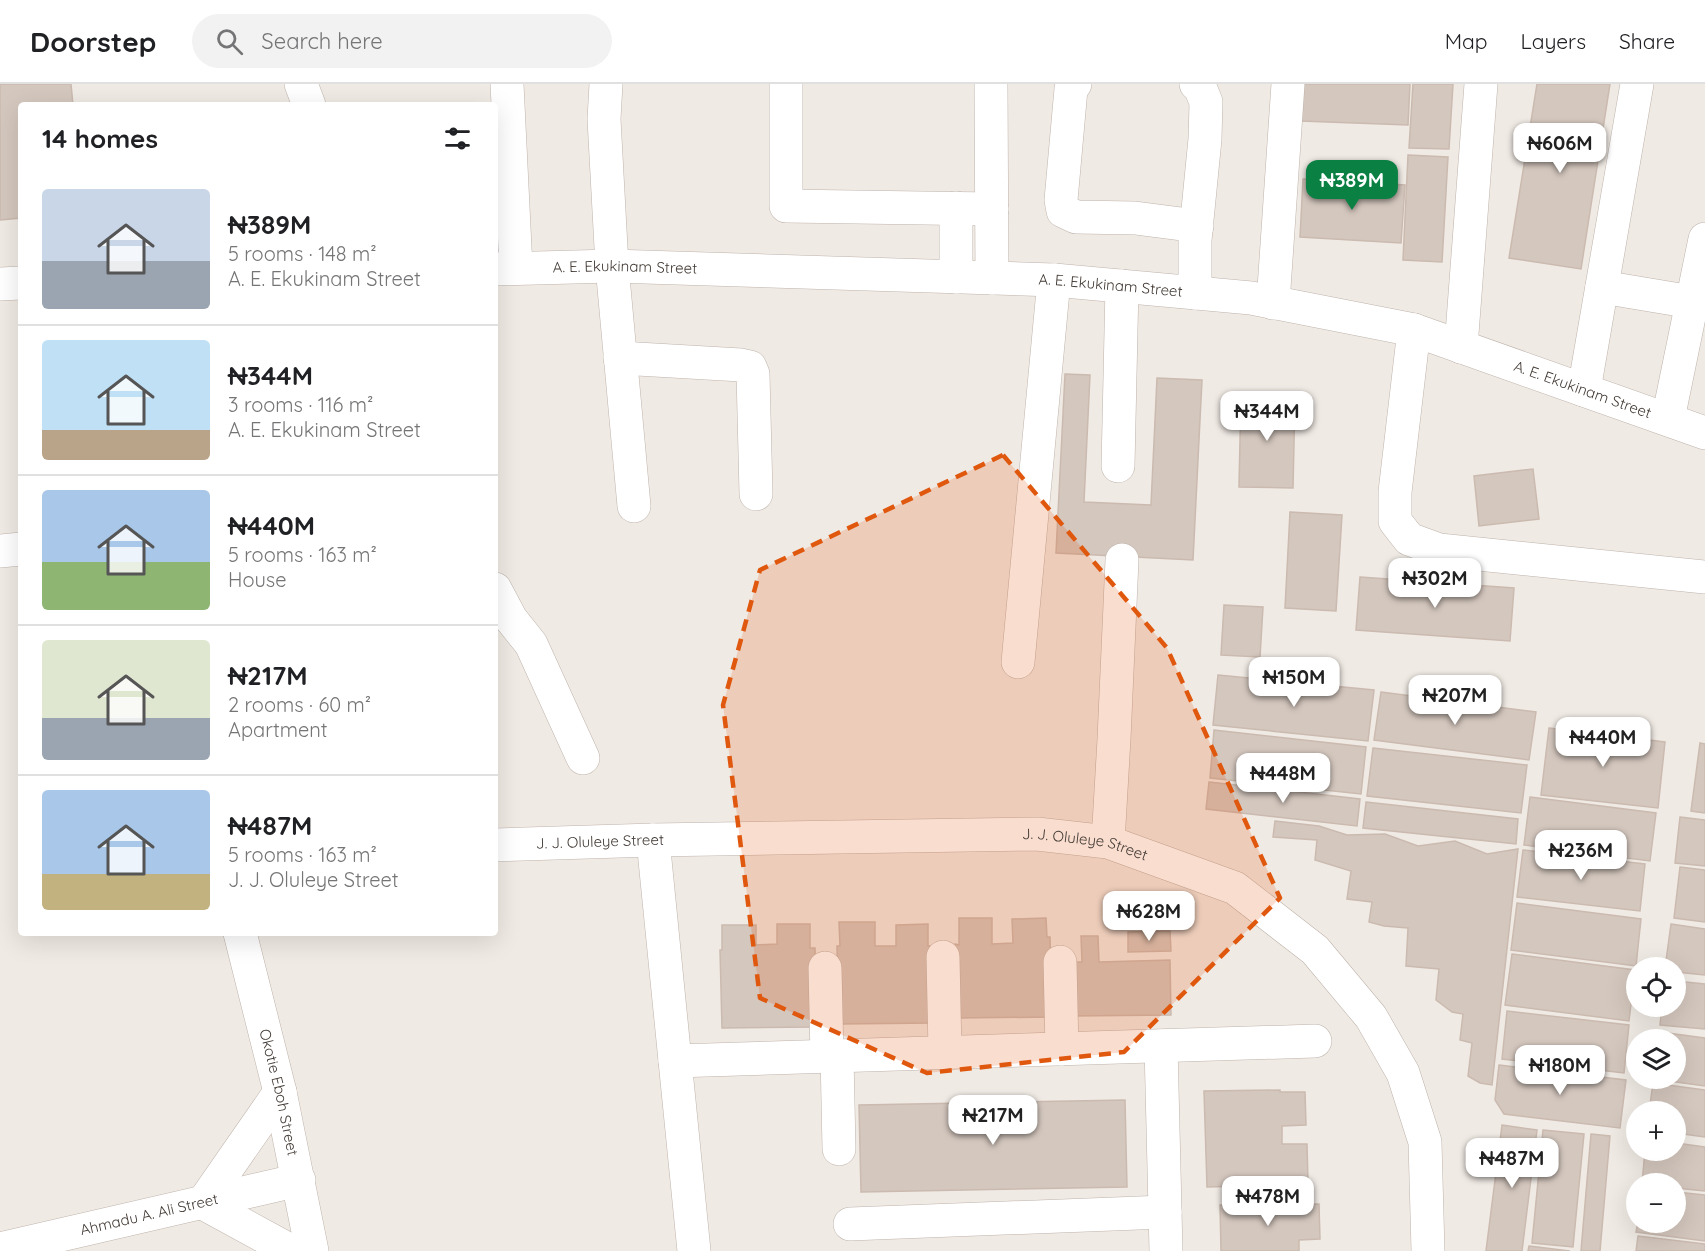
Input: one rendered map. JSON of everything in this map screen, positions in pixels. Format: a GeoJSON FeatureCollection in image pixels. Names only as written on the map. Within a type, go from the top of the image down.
{"type":"FeatureCollection","features":[{"type":"Feature","properties":{"kind":"street"},"geometry":{"type":"LineString","coordinates":[[301,84],[308,102]]}},
{"type":"Feature","properties":{"kind":"street"},"geometry":{"type":"LineString","coordinates":[[505,268],[507,84]]}},
{"type":"Feature","properties":{"kind":"street"},"geometry":{"type":"LineString","coordinates":[[606,84],[604,119],[612,266],[634,506]]}},
{"type":"Feature","properties":{"kind":"street"},"geometry":{"type":"LineString","coordinates":[[786,84],[786,206],[992,209]]}},
{"type":"Feature","properties":{"kind":"street"},"geometry":{"type":"LineString","coordinates":[[991,84],[992,278]]}},
{"type":"Feature","properties":{"kind":"street"},"geometry":{"type":"LineString","coordinates":[[1075,84],[1071,88],[1066,133],[1061,200],[1063,211],[1076,217],[1136,218],[1197,226]]}},
{"type":"Feature","properties":{"kind":"street"},"geometry":{"type":"LineString","coordinates":[[1195,293],[1197,226],[1206,102],[1200,87],[1196,84]]}},
{"type":"Feature","properties":{"kind":"street"},"geometry":{"type":"LineString","coordinates":[[1273,303],[1288,84]]}},
{"type":"Feature","properties":{"kind":"street"},"geometry":{"type":"LineString","coordinates":[[1461,347],[1481,84]]}},
{"type":"Feature","properties":{"kind":"street"},"geometry":{"type":"LineString","coordinates":[[1584,390],[1637,84]]}},
{"type":"Feature","properties":{"kind":"street"},"geometry":{"type":"LineString","coordinates":[[956,208],[956,277]]}},
{"type":"Feature","properties":{"kind":"street"},"geometry":{"type":"LineString","coordinates":[[1668,419],[1705,239]]}},
{"type":"Feature","properties":{"kind":"street","name":"A. E. Ekukinam Street"},"geometry":{"type":"LineString","coordinates":[[505,268],[612,266],[1054,280],[1251,298],[1414,330],[1705,433]]}},
{"type":"Feature","properties":{"kind":"street"},"geometry":{"type":"LineString","coordinates":[[1018,662],[1054,280]]}},
{"type":"Feature","properties":{"kind":"street"},"geometry":{"type":"LineString","coordinates":[[0,284],[18,283]]}},
{"type":"Feature","properties":{"kind":"street"},"geometry":{"type":"LineString","coordinates":[[1118,466],[1122,286]]}},
{"type":"Feature","properties":{"kind":"street"},"geometry":{"type":"LineString","coordinates":[[1602,287],[1692,302]]}},
{"type":"Feature","properties":{"kind":"street"},"geometry":{"type":"LineString","coordinates":[[1414,330],[1395,492],[1395,521],[1409,539],[1439,550],[1705,578]]}},
{"type":"Feature","properties":{"kind":"street"},"geometry":{"type":"LineString","coordinates":[[620,358],[750,367],[753,374],[756,494]]}},
{"type":"Feature","properties":{"kind":"street"},"geometry":{"type":"LineString","coordinates":[[0,551],[18,549]]}},
{"type":"Feature","properties":{"kind":"street"},"geometry":{"type":"LineString","coordinates":[[1108,842],[1122,560]]}},
{"type":"Feature","properties":{"kind":"street"},"geometry":{"type":"LineString","coordinates":[[498,595],[511,619],[531,644],[583,758]]}},
{"type":"Feature","properties":{"kind":"street","name":"J. J. Oluleye Street"},"geometry":{"type":"LineString","coordinates":[[498,845],[1037,834],[1108,842],[1235,888],[1315,950],[1371,1017],[1403,1073],[1425,1142],[1428,1251]]}},
{"type":"Feature","properties":{"kind":"street"},"geometry":{"type":"LineString","coordinates":[[653,840],[694,1251]]}},
{"type":"Feature","properties":{"kind":"street","name":"Okotie Eboh Street"},"geometry":{"type":"LineString","coordinates":[[246,937],[299,1180],[312,1251]]}},
{"type":"Feature","properties":{"kind":"street"},"geometry":{"type":"LineString","coordinates":[[943,957],[945,1052]]}},
{"type":"Feature","properties":{"kind":"street"},"geometry":{"type":"LineString","coordinates":[[1060,962],[1062,1049]]}},
{"type":"Feature","properties":{"kind":"street"},"geometry":{"type":"LineString","coordinates":[[825,968],[839,1149]]}},
{"type":"Feature","properties":{"kind":"street"},"geometry":{"type":"LineString","coordinates":[[675,1061],[1316,1041]]}},
{"type":"Feature","properties":{"kind":"street"},"geometry":{"type":"LineString","coordinates":[[1161,1046],[1166,1251]]}},
{"type":"Feature","properties":{"kind":"street"},"geometry":{"type":"LineString","coordinates":[[280,1092],[203,1203],[291,1251]]}},
{"type":"Feature","properties":{"kind":"street","name":"Ahmadu A. Ali Street"},"geometry":{"type":"LineString","coordinates":[[0,1249],[299,1180]]}},
{"type":"Feature","properties":{"kind":"street"},"geometry":{"type":"LineString","coordinates":[[850,1224],[1165,1212]]}},
{"type":"Feature","properties":{"kind":"highlighted area"},"geometry":{"type":"Polygon","coordinates":[[[1003,455],[1167,648],[1280,898],[1124,1052],[927,1073],[760,998],[723,705],[760,570],[1003,455]]]}},
{"type":"Feature","properties":{"kind":"building"},"geometry":{"type":"Polygon","coordinates":[[[0,84],[71,84],[73,102],[18,102],[18,218],[0,220],[0,84]]]}},
{"type":"Feature","properties":{"kind":"building"},"geometry":{"type":"Polygon","coordinates":[[[1302,84],[1410,84],[1408,125],[1301,121],[1302,84]]]}},
{"type":"Feature","properties":{"kind":"building"},"geometry":{"type":"Polygon","coordinates":[[[1413,84],[1453,84],[1449,149],[1409,148],[1413,84]]]}},
{"type":"Feature","properties":{"kind":"building"},"geometry":{"type":"Polygon","coordinates":[[[1537,84],[1610,84],[1581,269],[1509,258],[1537,84]]]}},
{"type":"Feature","properties":{"kind":"building"},"geometry":{"type":"Polygon","coordinates":[[[1408,155],[1448,157],[1442,262],[1403,260],[1408,155]]]}},
{"type":"Feature","properties":{"kind":"building"},"geometry":{"type":"Polygon","coordinates":[[[1303,179],[1405,185],[1401,243],[1300,237],[1303,179]]]}},
{"type":"Feature","properties":{"kind":"building"},"geometry":{"type":"Polygon","coordinates":[[[1065,374],[1090,375],[1084,502],[1151,505],[1157,378],[1202,380],[1193,560],[1056,553],[1065,374]]]}},
{"type":"Feature","properties":{"kind":"building"},"geometry":{"type":"Polygon","coordinates":[[[1241,396],[1295,397],[1293,488],[1239,487],[1241,396]]]}},
{"type":"Feature","properties":{"kind":"building"},"geometry":{"type":"Polygon","coordinates":[[[1533,469],[1539,519],[1479,526],[1474,476],[1533,469]]]}},
{"type":"Feature","properties":{"kind":"building"},"geometry":{"type":"Polygon","coordinates":[[[1290,512],[1342,515],[1336,611],[1285,608],[1290,512]]]}},
{"type":"Feature","properties":{"kind":"building"},"geometry":{"type":"Polygon","coordinates":[[[1360,577],[1514,588],[1510,641],[1356,630],[1360,577]]]}},
{"type":"Feature","properties":{"kind":"building"},"geometry":{"type":"Polygon","coordinates":[[[1224,605],[1263,607],[1260,657],[1221,655],[1224,605]]]}},
{"type":"Feature","properties":{"kind":"building"},"geometry":{"type":"Polygon","coordinates":[[[1218,675],[1374,690],[1368,741],[1213,725],[1218,675]]]}},
{"type":"Feature","properties":{"kind":"building"},"geometry":{"type":"Polygon","coordinates":[[[1381,692],[1536,712],[1529,760],[1374,740],[1381,692]]]}},
{"type":"Feature","properties":{"kind":"building"},"geometry":{"type":"Polygon","coordinates":[[[1549,728],[1665,742],[1658,808],[1541,795],[1549,728]]]}},
{"type":"Feature","properties":{"kind":"building"},"geometry":{"type":"Polygon","coordinates":[[[1214,730],[1366,747],[1361,794],[1210,778],[1214,730]]]}},
{"type":"Feature","properties":{"kind":"building"},"geometry":{"type":"Polygon","coordinates":[[[1700,743],[1705,744],[1705,813],[1691,811],[1700,743]]]}},
{"type":"Feature","properties":{"kind":"building"},"geometry":{"type":"Polygon","coordinates":[[[1373,748],[1527,765],[1521,813],[1367,796],[1373,748]]]}},
{"type":"Feature","properties":{"kind":"building"},"geometry":{"type":"Polygon","coordinates":[[[1209,782],[1360,799],[1357,826],[1206,809],[1209,782]]]}},
{"type":"Feature","properties":{"kind":"building"},"geometry":{"type":"Polygon","coordinates":[[[1530,797],[1656,813],[1650,861],[1524,845],[1530,797]]]}},
{"type":"Feature","properties":{"kind":"building"},"geometry":{"type":"Polygon","coordinates":[[[1366,802],[1518,819],[1516,844],[1363,828],[1366,802]]]}},
{"type":"Feature","properties":{"kind":"building"},"geometry":{"type":"Polygon","coordinates":[[[1680,817],[1705,820],[1705,866],[1675,863],[1680,817]]]}},
{"type":"Feature","properties":{"kind":"building"},"geometry":{"type":"Polygon","coordinates":[[[1275,821],[1319,826],[1347,835],[1385,834],[1418,846],[1455,841],[1487,854],[1518,849],[1492,1085],[1480,1083],[1468,1076],[1472,1043],[1460,1040],[1463,1014],[1452,1012],[1436,1000],[1439,969],[1406,966],[1408,928],[1369,922],[1372,902],[1347,899],[1351,871],[1315,860],[1317,840],[1273,837],[1275,821]]]}},
{"type":"Feature","properties":{"kind":"building"},"geometry":{"type":"Polygon","coordinates":[[[1523,850],[1645,864],[1640,911],[1517,897],[1523,850]]]}},
{"type":"Feature","properties":{"kind":"building"},"geometry":{"type":"Polygon","coordinates":[[[1680,867],[1705,870],[1705,922],[1674,918],[1680,867]]]}},
{"type":"Feature","properties":{"kind":"building"},"geometry":{"type":"Polygon","coordinates":[[[1517,903],[1641,919],[1637,957],[1626,957],[1626,965],[1511,950],[1517,903]]]}},
{"type":"Feature","properties":{"kind":"building"},"geometry":{"type":"Polygon","coordinates":[[[959,918],[992,918],[992,944],[1013,943],[1012,919],[1046,918],[1047,937],[1050,937],[1052,1017],[957,1018],[955,944],[959,945],[959,918]]]}},
{"type":"Feature","properties":{"kind":"building"},"geometry":{"type":"Polygon","coordinates":[[[839,922],[875,922],[875,946],[896,946],[896,925],[928,924],[928,946],[932,946],[934,1023],[839,1024],[837,946],[840,946],[839,922]]]}},
{"type":"Feature","properties":{"kind":"building"},"geometry":{"type":"Polygon","coordinates":[[[777,924],[810,924],[810,948],[815,948],[817,1027],[722,1028],[720,950],[722,950],[722,925],[756,925],[756,945],[777,944],[777,924]]]}},
{"type":"Feature","properties":{"kind":"building"},"geometry":{"type":"Polygon","coordinates":[[[1671,924],[1705,929],[1705,975],[1686,973],[1686,957],[1666,957],[1671,924]]]}},
{"type":"Feature","properties":{"kind":"building"},"geometry":{"type":"Polygon","coordinates":[[[1170,931],[1171,951],[1128,952],[1128,932],[1170,931]]]}},
{"type":"Feature","properties":{"kind":"building"},"geometry":{"type":"Polygon","coordinates":[[[1081,936],[1098,936],[1099,962],[1170,960],[1171,1015],[1073,1016],[1072,962],[1082,962],[1081,936]]]}},
{"type":"Feature","properties":{"kind":"building"},"geometry":{"type":"Polygon","coordinates":[[[1512,954],[1626,969],[1626,1017],[1629,1017],[1629,1021],[1505,1005],[1512,954]]]}},
{"type":"Feature","properties":{"kind":"building"},"geometry":{"type":"Polygon","coordinates":[[[1686,982],[1705,984],[1705,1029],[1660,1025],[1661,1017],[1686,1017],[1686,982]]]}},
{"type":"Feature","properties":{"kind":"building"},"geometry":{"type":"Polygon","coordinates":[[[1507,1011],[1629,1025],[1629,1029],[1626,1029],[1624,1073],[1502,1059],[1507,1011]]]}},
{"type":"Feature","properties":{"kind":"building"},"geometry":{"type":"Polygon","coordinates":[[[1686,1035],[1705,1038],[1705,1086],[1686,1083],[1686,1035]]]}},
{"type":"Feature","properties":{"kind":"building"},"geometry":{"type":"Polygon","coordinates":[[[1499,1065],[1626,1080],[1620,1128],[1504,1114],[1495,1100],[1499,1065]]]}},
{"type":"Feature","properties":{"kind":"building"},"geometry":{"type":"Polygon","coordinates":[[[1686,1087],[1705,1090],[1705,1137],[1686,1134],[1686,1101],[1651,1101],[1652,1089],[1686,1087]]]}},
{"type":"Feature","properties":{"kind":"building"},"geometry":{"type":"Polygon","coordinates":[[[1280,1090],[1280,1092],[1305,1092],[1306,1125],[1282,1126],[1282,1144],[1307,1144],[1308,1181],[1284,1182],[1283,1185],[1207,1187],[1204,1091],[1280,1090]]]}},
{"type":"Feature","properties":{"kind":"building"},"geometry":{"type":"Polygon","coordinates":[[[1125,1100],[1127,1187],[861,1192],[859,1105],[1125,1100]]]}},
{"type":"Feature","properties":{"kind":"building"},"geometry":{"type":"Polygon","coordinates":[[[1502,1125],[1537,1130],[1522,1251],[1486,1251],[1502,1125]]]}},
{"type":"Feature","properties":{"kind":"building"},"geometry":{"type":"Polygon","coordinates":[[[1543,1130],[1584,1134],[1573,1247],[1532,1243],[1543,1130]]]}},
{"type":"Feature","properties":{"kind":"building"},"geometry":{"type":"Polygon","coordinates":[[[1591,1134],[1610,1136],[1600,1251],[1581,1251],[1591,1134]]]}},
{"type":"Feature","properties":{"kind":"building"},"geometry":{"type":"Polygon","coordinates":[[[1686,1144],[1705,1147],[1705,1191],[1686,1189],[1686,1173],[1643,1173],[1644,1161],[1686,1161],[1686,1144]]]}},
{"type":"Feature","properties":{"kind":"building"},"geometry":{"type":"Polygon","coordinates":[[[1686,1193],[1705,1195],[1705,1241],[1644,1233],[1686,1233],[1686,1193]]]}},
{"type":"Feature","properties":{"kind":"building"},"geometry":{"type":"Polygon","coordinates":[[[1319,1204],[1320,1239],[1299,1240],[1299,1251],[1221,1251],[1220,1205],[1319,1204]]]}},
{"type":"Feature","properties":{"kind":"building"},"geometry":{"type":"Polygon","coordinates":[[[1638,1236],[1705,1244],[1705,1251],[1636,1251],[1638,1236]]]}},
{"type":"Feature","properties":{"kind":"building"},"geometry":{"type":"Polygon","coordinates":[[[1529,1246],[1570,1251],[1528,1251],[1529,1246]]]}}]}
